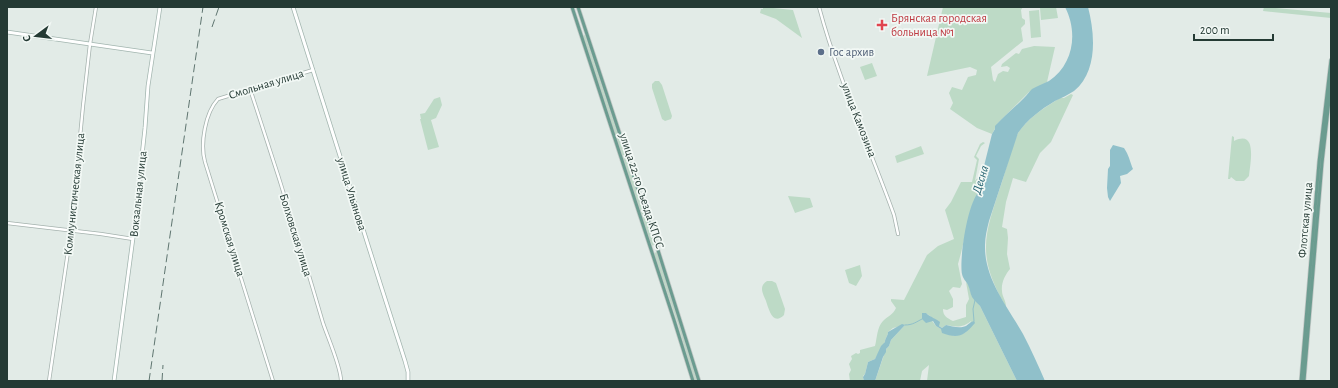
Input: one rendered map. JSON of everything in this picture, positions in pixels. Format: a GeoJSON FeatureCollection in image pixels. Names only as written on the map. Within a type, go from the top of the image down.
{"type":"FeatureCollection","features":[{"type":"Feature","properties":{"kind":"main road","name":"Вокзальная улица"},"geometry":{"type":"LineString","coordinates":[[114,381],[133,240],[145,135],[146,98],[160,7]]}},
{"type":"Feature","properties":{"kind":"main road","name":"улица Ульянова"},"geometry":{"type":"LineString","coordinates":[[293,7],[406,363],[408,381]]}},
{"type":"Feature","properties":{"kind":"main road","name":"улица 22-го Съезда КПСС"},"geometry":{"type":"LineString","coordinates":[[572,7],[693,381]]}},
{"type":"Feature","properties":{"kind":"main road","name":"улица 22-го Съезда КПСС"},"geometry":{"type":"LineString","coordinates":[[578,7],[657,247],[698,381]]}},
{"type":"Feature","properties":{"kind":"main road"},"geometry":{"type":"LineString","coordinates":[[579,31],[585,29]]}},
{"type":"Feature","properties":{"kind":"main road"},"geometry":{"type":"LineString","coordinates":[[7,32],[152,53]]}},
{"type":"Feature","properties":{"kind":"main road","name":"Флотская улица"},"geometry":{"type":"LineString","coordinates":[[1301,381],[1320,150],[1331,60]]}},
{"type":"Feature","properties":{"kind":"main road","name":"Флотская улица"},"geometry":{"type":"LineString","coordinates":[[1304,381],[1322,163],[1331,83]]}},
{"type":"Feature","properties":{"kind":"main road"},"geometry":{"type":"LineString","coordinates":[[651,248],[657,247]]}},
{"type":"Feature","properties":{"kind":"street","name":"Коммунистическая улица"},"geometry":{"type":"LineString","coordinates":[[49,381],[71,231],[90,44],[96,7]]}},
{"type":"Feature","properties":{"kind":"street","name":"улица Камозина"},"geometry":{"type":"LineString","coordinates":[[819,7],[824,27],[894,215],[898,234]]}},
{"type":"Feature","properties":{"kind":"street","name":"Смольная улица"},"geometry":{"type":"LineString","coordinates":[[219,98],[313,70]]}},
{"type":"Feature","properties":{"kind":"street","name":"Болховская улица"},"geometry":{"type":"LineString","coordinates":[[250,89],[341,381]]}},
{"type":"Feature","properties":{"kind":"street","name":"Кромская улица"},"geometry":{"type":"LineString","coordinates":[[219,98],[213,106],[208,118],[203,144],[203,153],[273,381]]}},
{"type":"Feature","properties":{"kind":"street"},"geometry":{"type":"LineString","coordinates":[[7,223],[133,240]]}},
{"type":"Feature","properties":{"kind":"green space"},"geometry":{"type":"Polygon","coordinates":[[[763,7],[793,10],[802,38],[776,19],[760,13],[763,7]]]}},
{"type":"Feature","properties":{"kind":"green space"},"geometry":{"type":"Polygon","coordinates":[[[943,7],[1023,7],[1021,10],[1022,18],[1025,20],[1025,24],[1021,28],[1023,41],[991,67],[993,80],[995,82],[998,74],[1003,71],[1008,72],[1010,68],[1007,66],[1001,67],[1002,64],[1016,53],[1019,54],[1022,49],[1034,46],[1055,47],[1047,82],[1029,92],[998,123],[992,134],[977,128],[950,109],[953,103],[949,93],[952,87],[962,90],[968,77],[976,75],[977,70],[970,67],[927,76],[943,7]]]}},
{"type":"Feature","properties":{"kind":"green space"},"geometry":{"type":"Polygon","coordinates":[[[1030,7],[1056,7],[1058,18],[1041,20],[1040,8],[1030,7]]]}},
{"type":"Feature","properties":{"kind":"green space"},"geometry":{"type":"Polygon","coordinates":[[[1264,7],[1331,13],[1331,18],[1263,11],[1264,7]]]}},
{"type":"Feature","properties":{"kind":"green space"},"geometry":{"type":"Polygon","coordinates":[[[1039,10],[1041,37],[1031,38],[1029,11],[1039,10]]]}},
{"type":"Feature","properties":{"kind":"green space"},"geometry":{"type":"Polygon","coordinates":[[[585,35],[654,243],[653,246],[651,244],[583,36],[585,35]]]}},
{"type":"Feature","properties":{"kind":"green space"},"geometry":{"type":"Polygon","coordinates":[[[872,63],[877,76],[865,80],[860,67],[872,63]]]}},
{"type":"Feature","properties":{"kind":"green space"},"geometry":{"type":"Polygon","coordinates":[[[655,81],[659,81],[662,85],[672,116],[671,119],[665,121],[662,119],[652,88],[652,84],[655,81]]]}},
{"type":"Feature","properties":{"kind":"green space"},"geometry":{"type":"Polygon","coordinates":[[[1071,94],[1073,95],[1051,142],[1040,153],[1026,182],[1013,178],[1006,202],[1002,227],[1007,229],[1007,254],[1010,269],[1005,276],[1002,285],[1002,293],[1006,307],[996,289],[990,273],[986,245],[987,232],[1011,151],[1018,133],[1027,122],[1048,105],[1071,94]]]}},
{"type":"Feature","properties":{"kind":"green space"},"geometry":{"type":"Polygon","coordinates":[[[440,97],[442,105],[436,118],[431,120],[439,147],[428,150],[420,114],[425,113],[434,99],[440,97]]]}},
{"type":"Feature","properties":{"kind":"green space"},"geometry":{"type":"Polygon","coordinates":[[[1232,136],[1234,137],[1234,141],[1242,139],[1247,140],[1250,144],[1251,156],[1249,176],[1244,181],[1236,181],[1231,177],[1228,179],[1232,136]]]}},
{"type":"Feature","properties":{"kind":"green space"},"geometry":{"type":"Polygon","coordinates":[[[983,142],[985,143],[981,146],[976,156],[979,159],[975,181],[980,175],[980,179],[977,183],[980,183],[971,209],[958,264],[962,284],[960,288],[953,287],[949,291],[953,299],[953,307],[947,310],[943,309],[943,311],[949,319],[953,321],[966,317],[966,305],[969,299],[966,282],[972,296],[980,306],[1017,381],[927,381],[929,365],[922,371],[920,381],[875,381],[886,349],[891,340],[905,325],[893,328],[888,332],[885,342],[875,359],[868,362],[865,374],[863,376],[864,381],[850,381],[849,374],[851,370],[849,364],[852,359],[851,356],[856,353],[860,353],[860,350],[875,346],[878,329],[881,323],[892,314],[896,308],[891,299],[904,300],[927,255],[938,246],[954,239],[945,210],[951,202],[961,182],[972,182],[977,160],[974,157],[980,144],[983,142]],[[926,313],[936,326],[954,336],[966,332],[971,321],[962,326],[946,325],[942,328],[926,313]]]}},
{"type":"Feature","properties":{"kind":"green space"},"geometry":{"type":"Polygon","coordinates":[[[921,146],[924,154],[897,163],[895,156],[921,146]]]}},
{"type":"Feature","properties":{"kind":"green space"},"geometry":{"type":"Polygon","coordinates":[[[788,196],[810,198],[813,207],[795,213],[788,196]]]}},
{"type":"Feature","properties":{"kind":"green space"},"geometry":{"type":"Polygon","coordinates":[[[656,252],[697,381],[694,381],[678,324],[654,254],[656,252]]]}},
{"type":"Feature","properties":{"kind":"green space"},"geometry":{"type":"Polygon","coordinates":[[[860,265],[862,276],[856,286],[849,283],[845,270],[860,265]]]}},
{"type":"Feature","properties":{"kind":"green space"},"geometry":{"type":"Polygon","coordinates":[[[767,281],[776,283],[785,309],[784,315],[777,319],[772,316],[762,291],[762,286],[767,281]]]}},
{"type":"Feature","properties":{"kind":"water"},"geometry":{"type":"Polygon","coordinates":[[[1065,7],[1088,7],[1093,40],[1091,63],[1082,83],[1074,91],[1039,111],[1018,133],[989,221],[985,239],[988,269],[993,281],[1032,351],[1045,381],[1017,381],[980,306],[972,297],[968,285],[962,276],[961,266],[963,242],[973,203],[977,194],[983,187],[984,175],[982,174],[995,126],[1032,89],[1049,81],[1057,74],[1064,66],[1068,57],[1071,47],[1072,27],[1065,7]]]}},
{"type":"Feature","properties":{"kind":"water"},"geometry":{"type":"Polygon","coordinates":[[[1113,145],[1124,148],[1133,169],[1127,174],[1120,176],[1121,183],[1110,201],[1107,188],[1108,169],[1110,166],[1110,150],[1113,145]]]}},
{"type":"Feature","properties":{"kind":"water"},"geometry":{"type":"Polygon","coordinates":[[[922,313],[926,313],[939,321],[939,326],[942,328],[946,325],[961,327],[974,321],[975,323],[964,333],[957,336],[952,336],[942,333],[941,329],[936,326],[933,321],[926,323],[922,319],[922,313]]]}},
{"type":"Feature","properties":{"kind":"water"},"geometry":{"type":"Polygon","coordinates":[[[902,324],[905,325],[891,340],[886,349],[875,381],[864,381],[863,377],[868,362],[875,359],[881,346],[885,342],[888,332],[902,324]]]}},
{"type":"Feature","properties":{"kind":"waterway"},"geometry":{"type":"LineString","coordinates":[[974,321],[973,309],[975,300]]}},
{"type":"Feature","properties":{"kind":"waterway"},"geometry":{"type":"LineString","coordinates":[[905,325],[912,324],[922,319]]}},
{"type":"Feature","properties":{"kind":"railway"},"geometry":{"type":"LineString","coordinates":[[149,381],[203,7]]}},
{"type":"Feature","properties":{"kind":"railway"},"geometry":{"type":"LineString","coordinates":[[212,27],[219,7]]}},
{"type":"Feature","properties":{"kind":"railway"},"geometry":{"type":"LineString","coordinates":[[162,381],[163,365]]}},
{"type":"Feature","properties":{"kind":"place","name":"Брянская городская больница №1"},"geometry":{"type":"Point","coordinates":[882,25]}},
{"type":"Feature","properties":{"kind":"place","name":"Гос архив"},"geometry":{"type":"Point","coordinates":[821,52]}},
{"type":"Feature","properties":{"kind":"water label","name":"Десна"},"geometry":{"type":"Point","coordinates":[981,180]}}]}
